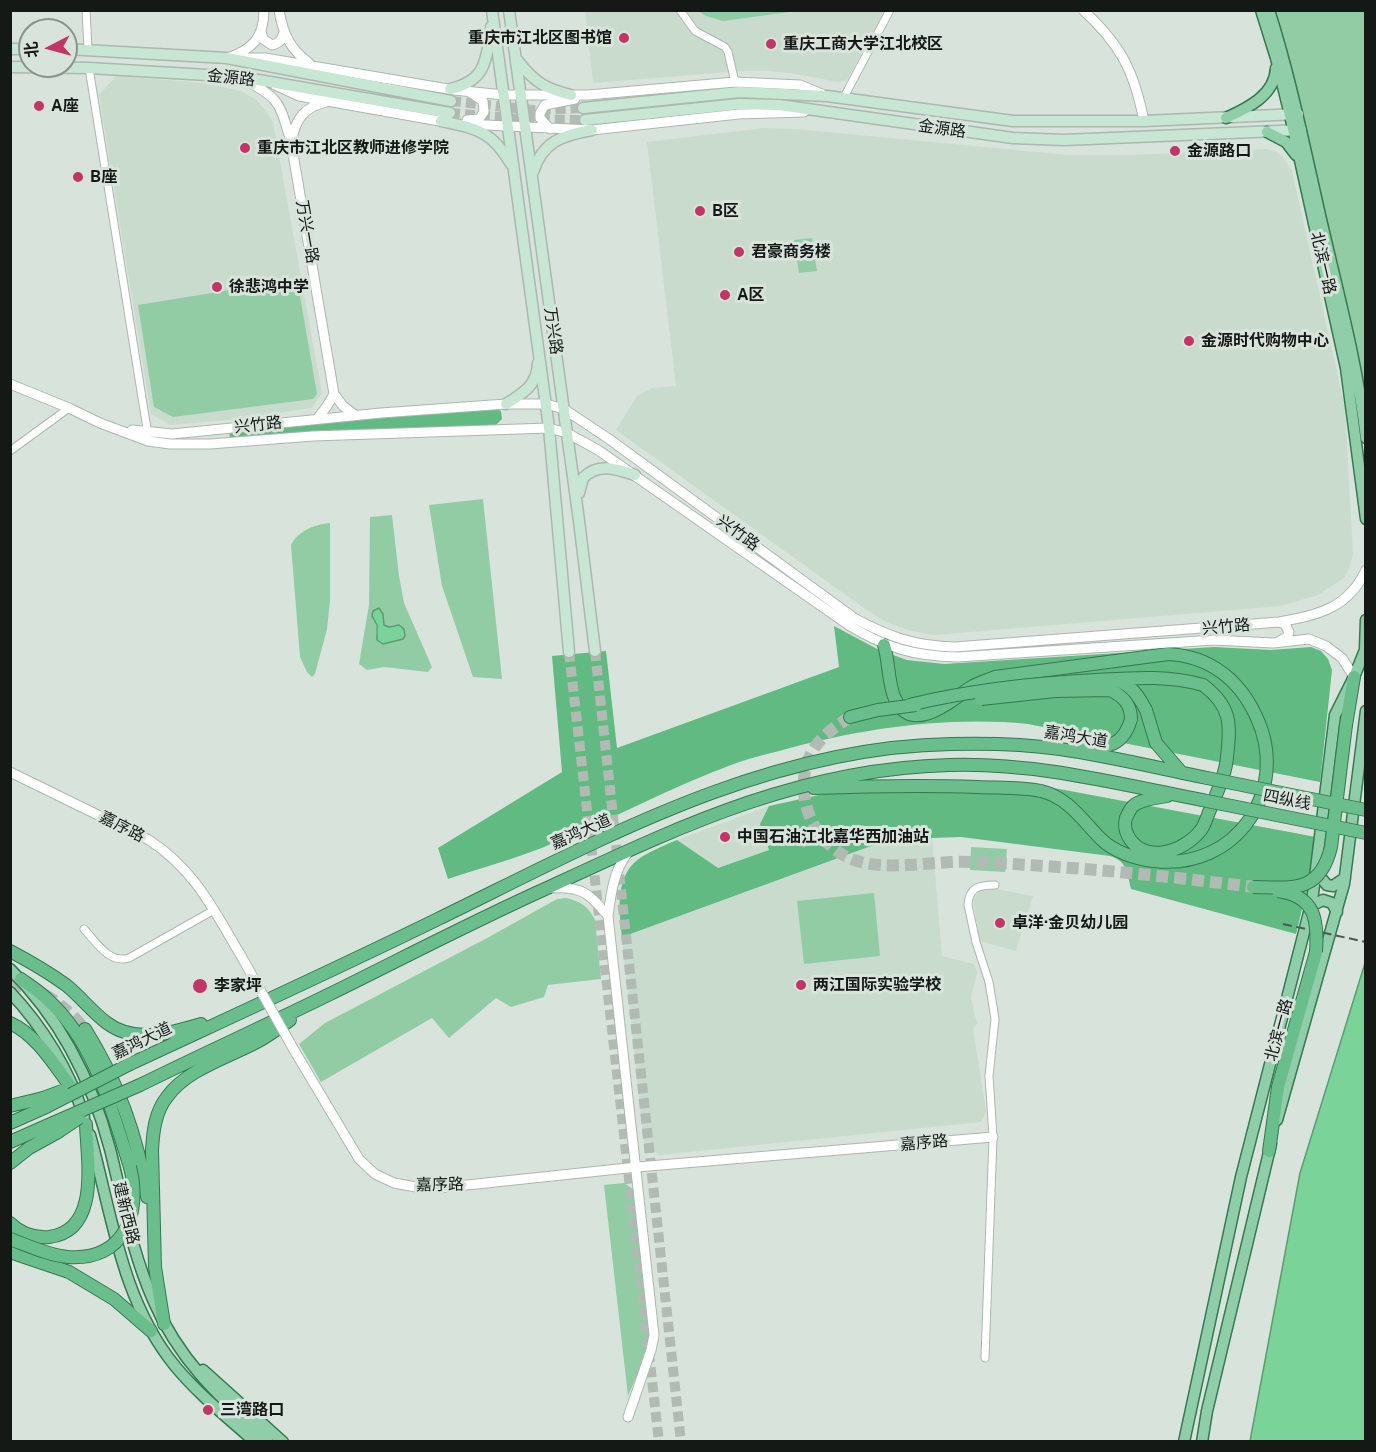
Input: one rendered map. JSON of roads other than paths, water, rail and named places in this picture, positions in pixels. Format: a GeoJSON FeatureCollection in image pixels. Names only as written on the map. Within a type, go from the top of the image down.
{"type":"FeatureCollection","features":[{"type":"Feature","properties":{"kind":"highway"},"geometry":{"type":"LineString","coordinates":[[789,789],[899,785],[1020,789],[1042,792],[1060,799],[1077,812],[1102,840],[1117,850],[1153,861],[1190,861],[1206,855],[1236,837],[1258,805],[1266,776],[1267,758],[1263,735],[1256,716],[1246,698],[1232,681],[1204,662],[1187,655],[1168,654],[995,677],[975,684],[935,712],[917,714],[902,708],[896,700],[884,645]]}},
{"type":"Feature","properties":{"kind":"highway"},"geometry":{"type":"LineString","coordinates":[[1054,670],[1096,674],[1122,682],[1136,692],[1146,710],[1156,743],[1182,773]]}},
{"type":"Feature","properties":{"kind":"highway"},"geometry":{"type":"LineString","coordinates":[[1269,1151],[1278,1087],[1316,952],[1317,925],[1314,913],[1302,900],[1286,892],[1253,887],[1286,888],[1302,885],[1317,877],[1327,864],[1354,677]]}},
{"type":"Feature","properties":{"kind":"highway"},"geometry":{"type":"LineString","coordinates":[[850,717],[947,696],[1010,687],[1077,681],[1183,679],[1203,684],[1215,694],[1228,714],[1227,761],[1216,795],[1201,829],[1183,847],[1165,853],[1148,852],[1137,847],[1126,832],[1125,821],[1131,807],[1140,802],[1173,795]]}},
{"type":"Feature","properties":{"kind":"highway"},"geometry":{"type":"LineString","coordinates":[[909,705],[949,703],[1055,691],[1110,690],[1126,701],[1131,710],[1131,719],[1122,739],[1098,748],[1060,749]]}},
{"type":"Feature","properties":{"kind":"highway","name":"嘉鸿大道"},"geometry":{"type":"LineString","coordinates":[[10,1124],[44,1102],[130,1064],[566,857],[697,798],[740,782],[813,761],[899,748],[971,744],[1060,749],[1207,778]]}},
{"type":"Feature","properties":{"kind":"highway"},"geometry":{"type":"LineString","coordinates":[[10,1142],[55,1127],[105,1100],[328,995],[495,911],[631,848],[702,818],[789,789],[851,774],[901,768],[993,765],[1055,771],[1173,795]]}},
{"type":"Feature","properties":{"kind":"highway","name":"四纵线"},"geometry":{"type":"LineString","coordinates":[[1207,778],[1365,810]]}},
{"type":"Feature","properties":{"kind":"highway","name":"四纵线"},"geometry":{"type":"LineString","coordinates":[[1173,795],[1365,833]]}},
{"type":"Feature","properties":{"kind":"highway"},"geometry":{"type":"LineString","coordinates":[[10,951],[66,986],[107,1023],[130,1034],[151,1035],[177,1031],[248,1008]]}},
{"type":"Feature","properties":{"kind":"highway"},"geometry":{"type":"LineString","coordinates":[[10,1239],[34,1249],[67,1257],[92,1254],[111,1246],[131,1221],[134,1209],[134,1184],[130,1167],[105,1088],[80,1039],[47,999],[21,979]]}},
{"type":"Feature","properties":{"kind":"highway"},"geometry":{"type":"LineString","coordinates":[[154,1267],[153,1135],[159,1110],[166,1098],[173,1089],[193,1075],[258,1042],[328,995]]}},
{"type":"Feature","properties":{"kind":"highway"},"geometry":{"type":"LineString","coordinates":[[10,1023],[23,1030],[36,1042],[76,1094]]}},
{"type":"Feature","properties":{"kind":"highway"},"geometry":{"type":"LineString","coordinates":[[85,1029],[108,1067],[130,1126],[145,1184],[154,1267],[164,1324]]}},
{"type":"Feature","properties":{"kind":"highway"},"geometry":{"type":"LineString","coordinates":[[10,1106],[44,1102]]}},
{"type":"Feature","properties":{"kind":"highway"},"geometry":{"type":"LineString","coordinates":[[10,1223],[21,1232],[45,1237],[68,1230],[80,1218],[88,1185],[86,1124]]}},
{"type":"Feature","properties":{"kind":"highway"},"geometry":{"type":"LineString","coordinates":[[10,1163],[55,1127]]}},
{"type":"Feature","properties":{"kind":"highway"},"geometry":{"type":"LineString","coordinates":[[10,1251],[69,1272],[114,1299],[151,1331]]}},
{"type":"Feature","properties":{"kind":"main road","name":"万兴路"},"geometry":{"type":"LineString","coordinates":[[509,10],[595,651]]}},
{"type":"Feature","properties":{"kind":"main road","name":"北滨一路"},"geometry":{"type":"LineString","coordinates":[[1261,10],[1294,114]]}},
{"type":"Feature","properties":{"kind":"main road","name":"北滨一路"},"geometry":{"type":"LineString","coordinates":[[1269,10],[1284,57],[1297,130],[1355,367],[1365,438]]}},
{"type":"Feature","properties":{"kind":"main road","name":"万兴路"},"geometry":{"type":"LineString","coordinates":[[493,12],[549,428],[569,652]]}},
{"type":"Feature","properties":{"kind":"main road"},"geometry":{"type":"LineString","coordinates":[[450,95],[470,84],[483,68],[487,57],[493,12]]}},
{"type":"Feature","properties":{"kind":"main road"},"geometry":{"type":"LineString","coordinates":[[496,35],[500,41],[507,42],[512,32]]}},
{"type":"Feature","properties":{"kind":"main road","name":"金源路"},"geometry":{"type":"LineString","coordinates":[[78,49],[227,58],[450,95]]}},
{"type":"Feature","properties":{"kind":"main road"},"geometry":{"type":"LineString","coordinates":[[1224,133],[1232,128],[1230,120],[1226,118],[1248,108],[1264,94],[1276,76],[1276,58]]}},
{"type":"Feature","properties":{"kind":"main road"},"geometry":{"type":"LineString","coordinates":[[516,59],[534,80],[549,90],[572,95]]}},
{"type":"Feature","properties":{"kind":"main road","name":"金源路"},"geometry":{"type":"LineString","coordinates":[[10,67],[89,68],[241,77],[450,113]]}},
{"type":"Feature","properties":{"kind":"main road","name":"金源路"},"geometry":{"type":"LineString","coordinates":[[583,108],[740,92],[826,96],[1013,121],[1144,121],[1294,114]]}},
{"type":"Feature","properties":{"kind":"main road","name":"金源路"},"geometry":{"type":"LineString","coordinates":[[585,120],[739,104],[780,105],[1013,138],[1064,140],[1297,130]]}},
{"type":"Feature","properties":{"kind":"main road"},"geometry":{"type":"LineString","coordinates":[[441,122],[483,132],[503,151],[515,171]]}},
{"type":"Feature","properties":{"kind":"main road"},"geometry":{"type":"LineString","coordinates":[[532,175],[537,160],[553,142],[565,136],[592,130]]}},
{"type":"Feature","properties":{"kind":"main road","name":"北滨一路"},"geometry":{"type":"LineString","coordinates":[[1297,130],[1300,161],[1346,368],[1365,519]]}},
{"type":"Feature","properties":{"kind":"main road"},"geometry":{"type":"LineString","coordinates":[[1267,132],[1286,142],[1300,161]]}},
{"type":"Feature","properties":{"kind":"main road"},"geometry":{"type":"LineString","coordinates":[[520,213],[523,204],[527,201],[532,204],[538,218]]}},
{"type":"Feature","properties":{"kind":"main road"},"geometry":{"type":"LineString","coordinates":[[506,404],[525,393],[532,385],[537,372],[538,345]]}},
{"type":"Feature","properties":{"kind":"main road"},"geometry":{"type":"LineString","coordinates":[[579,521],[580,483],[586,474],[595,469],[606,468],[635,475]]}},
{"type":"Feature","properties":{"kind":"main road","name":"北滨一路"},"geometry":{"type":"LineString","coordinates":[[1184,1442],[1241,1177],[1311,906],[1335,715],[1365,650],[1365,620]]}},
{"type":"Feature","properties":{"kind":"main road","name":"北滨一路"},"geometry":{"type":"LineString","coordinates":[[1202,1442],[1207,1411],[1269,1151],[1345,878],[1365,711]]}},
{"type":"Feature","properties":{"kind":"main road"},"geometry":{"type":"LineString","coordinates":[[1316,872],[1327,885],[1333,886],[1345,878]]}},
{"type":"Feature","properties":{"kind":"main road"},"geometry":{"type":"LineString","coordinates":[[1311,906],[1323,900],[1332,903],[1337,912]]}},
{"type":"Feature","properties":{"kind":"main road","name":"建新西路"},"geometry":{"type":"LineString","coordinates":[[10,969],[40,1001],[61,1031],[89,1087],[105,1129],[138,1260],[164,1324],[202,1379],[268,1442]]}},
{"type":"Feature","properties":{"kind":"main road","name":"建新西路"},"geometry":{"type":"LineString","coordinates":[[10,992],[41,1030],[76,1094],[121,1258],[151,1331],[175,1366],[197,1391],[255,1442]]}},
{"type":"Feature","properties":{"kind":"main road"},"geometry":{"type":"LineString","coordinates":[[179,1348],[284,1442]]}},
{"type":"Feature","properties":{"kind":"street"},"geometry":{"type":"LineString","coordinates":[[86,10],[88,49]]}},
{"type":"Feature","properties":{"kind":"street"},"geometry":{"type":"LineString","coordinates":[[264,10],[261,31],[263,39],[272,45],[279,44],[284,32]]}},
{"type":"Feature","properties":{"kind":"street"},"geometry":{"type":"LineString","coordinates":[[279,10],[284,32],[293,50],[311,64]]}},
{"type":"Feature","properties":{"kind":"street"},"geometry":{"type":"LineString","coordinates":[[680,10],[695,31],[725,47],[735,82]]}},
{"type":"Feature","properties":{"kind":"street"},"geometry":{"type":"LineString","coordinates":[[843,99],[890,10]]}},
{"type":"Feature","properties":{"kind":"street"},"geometry":{"type":"LineString","coordinates":[[1083,10],[1107,34],[1123,57],[1139,97],[1144,121]]}},
{"type":"Feature","properties":{"kind":"street"},"geometry":{"type":"LineString","coordinates":[[227,58],[250,48],[261,31]]}},
{"type":"Feature","properties":{"kind":"street"},"geometry":{"type":"LineString","coordinates":[[227,58],[265,58],[311,64],[450,95],[468,92],[522,96],[588,95],[735,82],[800,85],[826,96]]}},
{"type":"Feature","properties":{"kind":"street"},"geometry":{"type":"LineString","coordinates":[[89,68],[148,437]]}},
{"type":"Feature","properties":{"kind":"street","name":"万兴一路"},"geometry":{"type":"LineString","coordinates":[[241,77],[267,92],[276,100],[282,111],[291,142],[334,394]]}},
{"type":"Feature","properties":{"kind":"street"},"geometry":{"type":"LineString","coordinates":[[267,82],[299,96],[441,122],[526,128],[592,130],[739,114],[826,111]]}},
{"type":"Feature","properties":{"kind":"street"},"geometry":{"type":"LineString","coordinates":[[441,122],[474,120],[483,116],[483,102],[477,95],[468,92]]}},
{"type":"Feature","properties":{"kind":"street"},"geometry":{"type":"LineString","coordinates":[[550,129],[540,118],[540,112],[545,105],[588,95]]}},
{"type":"Feature","properties":{"kind":"street"},"geometry":{"type":"LineString","coordinates":[[291,142],[294,126],[301,115],[316,105],[329,102]]}},
{"type":"Feature","properties":{"kind":"street","name":"兴竹路"},"geometry":{"type":"LineString","coordinates":[[10,384],[100,423],[170,444],[210,444],[313,436],[549,428],[567,433],[598,450],[850,626],[884,645],[905,652],[957,657],[1214,640],[1273,643],[1309,639],[1326,646],[1342,658],[1354,677]]}},
{"type":"Feature","properties":{"kind":"street"},"geometry":{"type":"LineString","coordinates":[[317,419],[334,394],[342,406],[355,415]]}},
{"type":"Feature","properties":{"kind":"street","name":"兴竹路"},"geometry":{"type":"LineString","coordinates":[[148,437],[355,415],[506,404],[546,404],[564,409],[609,439],[854,618],[881,633],[905,641],[932,646],[955,647],[1279,622],[1311,616],[1336,605],[1359,584],[1365,570]]}},
{"type":"Feature","properties":{"kind":"street"},"geometry":{"type":"LineString","coordinates":[[10,451],[69,408]]}},
{"type":"Feature","properties":{"kind":"street"},"geometry":{"type":"LineString","coordinates":[[1273,643],[1282,640],[1289,632],[1285,624],[1279,622]]}},
{"type":"Feature","properties":{"kind":"street","name":"嘉序路"},"geometry":{"type":"LineString","coordinates":[[10,772],[149,840],[166,852],[193,878],[240,954],[359,1159],[375,1174],[394,1183],[439,1188],[637,1167],[993,1137]]}},
{"type":"Feature","properties":{"kind":"street"},"geometry":{"type":"LineString","coordinates":[[628,1417],[654,1335],[608,915],[614,880],[621,860],[631,848]]}},
{"type":"Feature","properties":{"kind":"street"},"geometry":{"type":"LineString","coordinates":[[985,1358],[993,1137],[989,1076],[995,1019],[989,982],[976,942],[968,905],[973,888],[979,885],[995,885]]}},
{"type":"Feature","properties":{"kind":"street"},"geometry":{"type":"LineString","coordinates":[[545,889],[577,889],[595,900],[608,915]]}},
{"type":"Feature","properties":{"kind":"street"},"geometry":{"type":"LineString","coordinates":[[84,929],[111,957],[122,960],[214,910]]}},
{"type":"Feature","properties":{"kind":"tunnel"},"geometry":{"type":"LineString","coordinates":[[451,101],[533,110],[583,108]]}},
{"type":"Feature","properties":{"kind":"tunnel"},"geometry":{"type":"LineString","coordinates":[[450,113],[520,119],[585,120]]}},
{"type":"Feature","properties":{"kind":"tunnel"},"geometry":{"type":"LineString","coordinates":[[595,651],[681,1442]]}},
{"type":"Feature","properties":{"kind":"tunnel"},"geometry":{"type":"LineString","coordinates":[[569,652],[659,1442]]}},
{"type":"Feature","properties":{"kind":"tunnel"},"geometry":{"type":"LineString","coordinates":[[850,717],[827,734],[815,747],[807,762],[804,796],[815,827],[826,841],[839,852],[854,860],[881,865],[972,862],[1042,866],[1253,887]]}},
{"type":"Feature","properties":{"kind":"tunnel"},"geometry":{"type":"LineString","coordinates":[[10,985],[32,989],[52,999],[85,1029]]}},
{"type":"Feature","properties":{"kind":"railway"},"geometry":{"type":"LineString","coordinates":[[1283,924],[1366,942]]}},
{"type":"Feature","properties":{"kind":"place","name":"重庆市江北区图书馆"},"geometry":{"type":"Point","coordinates":[624,38]}},
{"type":"Feature","properties":{"kind":"place","name":"重庆工商大学江北校区"},"geometry":{"type":"Point","coordinates":[771,44]}},
{"type":"Feature","properties":{"kind":"place","name":"A座"},"geometry":{"type":"Point","coordinates":[39,106]}},
{"type":"Feature","properties":{"kind":"place","name":"重庆市江北区教师进修学院"},"geometry":{"type":"Point","coordinates":[245,148]}},
{"type":"Feature","properties":{"kind":"place","name":"金源路口"},"geometry":{"type":"Point","coordinates":[1175,151]}},
{"type":"Feature","properties":{"kind":"place","name":"B座"},"geometry":{"type":"Point","coordinates":[78,177]}},
{"type":"Feature","properties":{"kind":"place","name":"B区"},"geometry":{"type":"Point","coordinates":[700,211]}},
{"type":"Feature","properties":{"kind":"place","name":"君豪商务楼"},"geometry":{"type":"Point","coordinates":[739,252]}},
{"type":"Feature","properties":{"kind":"place","name":"徐悲鸿中学"},"geometry":{"type":"Point","coordinates":[217,287]}},
{"type":"Feature","properties":{"kind":"place","name":"A区"},"geometry":{"type":"Point","coordinates":[725,295]}},
{"type":"Feature","properties":{"kind":"place","name":"金源时代购物中心"},"geometry":{"type":"Point","coordinates":[1189,341]}},
{"type":"Feature","properties":{"kind":"place","name":"中国石油江北嘉华西加油站"},"geometry":{"type":"Point","coordinates":[725,837]}},
{"type":"Feature","properties":{"kind":"place","name":"卓洋·金贝幼儿园"},"geometry":{"type":"Point","coordinates":[1000,923]}},
{"type":"Feature","properties":{"kind":"place","name":"两江国际实验学校"},"geometry":{"type":"Point","coordinates":[801,985]}},
{"type":"Feature","properties":{"kind":"place","name":"李家坪"},"geometry":{"type":"Point","coordinates":[200,986]}},
{"type":"Feature","properties":{"kind":"place","name":"三湾路口"},"geometry":{"type":"Point","coordinates":[208,1410]}}]}
